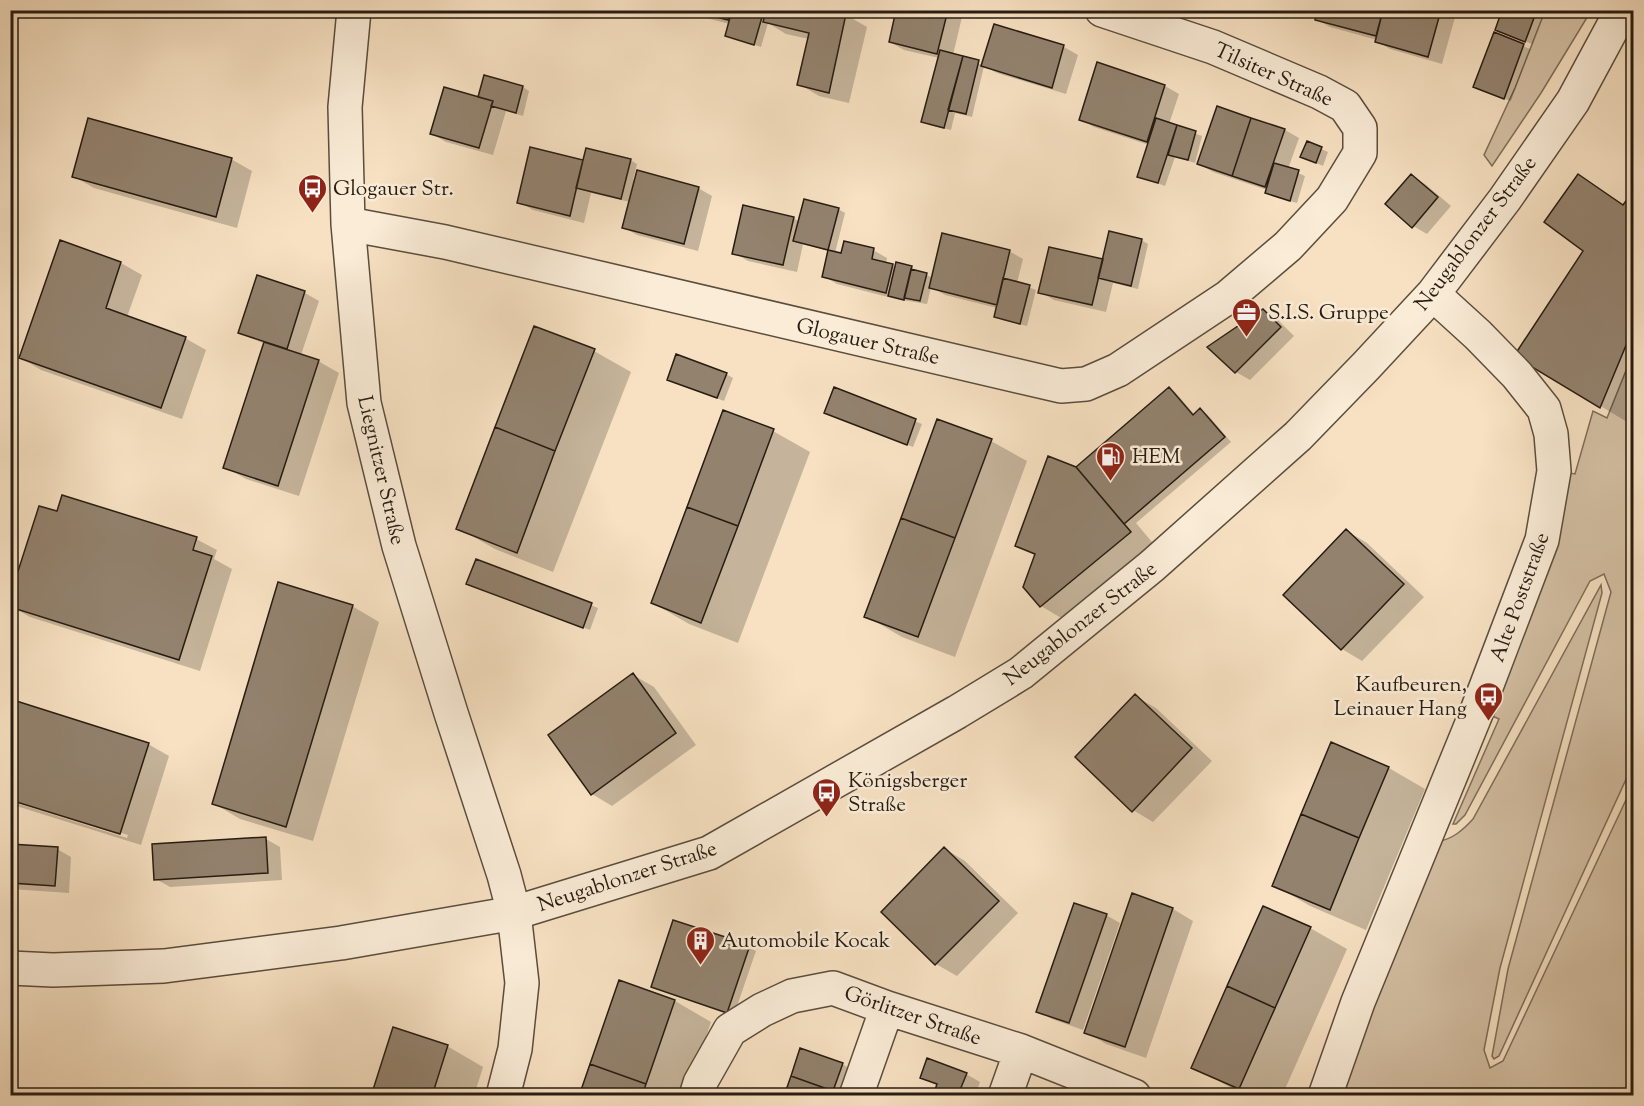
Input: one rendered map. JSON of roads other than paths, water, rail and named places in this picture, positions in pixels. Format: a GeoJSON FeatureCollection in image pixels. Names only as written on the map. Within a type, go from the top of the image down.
{"type":"FeatureCollection","features":[{"type":"Feature","properties":{"kind":"street","name":"Liegnitzer Straße"},"geometry":{"type":"LineString","coordinates":[[354,10],[345,107],[348,224],[364,403],[399,546],[504,874],[514,913]]}},
{"type":"Feature","properties":{"kind":"street","name":"Tilsiter Straße"},"geometry":{"type":"LineString","coordinates":[[1102,10],[1213,47],[1319,92],[1345,106],[1360,128],[1360,153],[1332,199]]}},
{"type":"Feature","properties":{"kind":"street","name":"Neugablonzer Straße"},"geometry":{"type":"LineString","coordinates":[[10,968],[53,970],[164,966],[341,943],[514,913],[709,853],[1021,673],[1101,610],[1298,436],[1433,294],[1505,199],[1573,101],[1622,10]]}},
{"type":"Feature","properties":{"kind":"street","name":"Glogauer Straße"},"geometry":{"type":"LineString","coordinates":[[348,224],[445,242],[1061,386],[1086,384],[1118,370],[1228,297],[1288,246],[1332,199]]}},
{"type":"Feature","properties":{"kind":"street","name":"Alte Poststraße"},"geometry":{"type":"LineString","coordinates":[[1326,1095],[1358,1002],[1471,727],[1542,540],[1554,471],[1551,434],[1544,410],[1509,367],[1433,294]]}},
{"type":"Feature","properties":{"kind":"street"},"geometry":{"type":"LineString","coordinates":[[503,1095],[515,1049],[522,983],[514,913]]}},
{"type":"Feature","properties":{"kind":"street","name":"Görlitzer Straße"},"geometry":{"type":"LineString","coordinates":[[696,1095],[700,1083],[730,1030],[762,1010],[792,996],[833,988],[887,1008],[1021,1051],[1134,1095]]}},
{"type":"Feature","properties":{"kind":"street"},"geometry":{"type":"LineString","coordinates":[[856,1095],[887,1008]]}},
{"type":"Feature","properties":{"kind":"street"},"geometry":{"type":"LineString","coordinates":[[1005,1095],[1021,1051]]}},
{"type":"Feature","properties":{"kind":"railway"},"geometry":{"type":"LineString","coordinates":[[10,34],[17,10]]}},
{"type":"Feature","properties":{"kind":"place","name":"Glogauer Str."},"geometry":{"type":"Point","coordinates":[312,214]}},
{"type":"Feature","properties":{"kind":"place","name":"S.I.S. Gruppe"},"geometry":{"type":"Point","coordinates":[1247,338]}},
{"type":"Feature","properties":{"kind":"place","name":"HEM"},"geometry":{"type":"Point","coordinates":[1111,482]}},
{"type":"Feature","properties":{"kind":"place","name":"Kaufbeuren, Leinauer Hang"},"geometry":{"type":"Point","coordinates":[1488,722]}},
{"type":"Feature","properties":{"kind":"place","name":"Königsberger Straße"},"geometry":{"type":"Point","coordinates":[827,818]}},
{"type":"Feature","properties":{"kind":"place","name":"Automobile Kocak"},"geometry":{"type":"Point","coordinates":[700,966]}}]}
